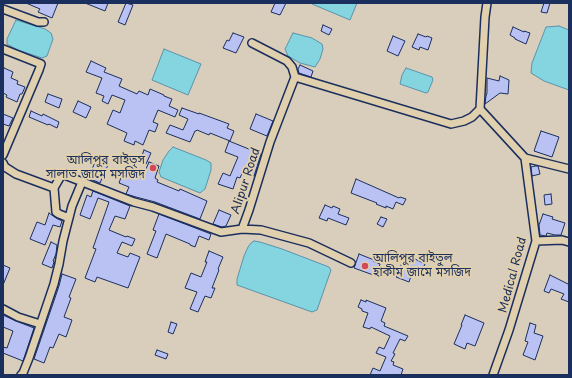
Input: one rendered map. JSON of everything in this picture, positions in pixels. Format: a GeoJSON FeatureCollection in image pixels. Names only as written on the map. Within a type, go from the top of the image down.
{"type":"FeatureCollection","features":[{"type":"Feature","properties":{"kind":"street"},"geometry":{"type":"LineString","coordinates":[[252,44],[287,62],[292,67],[294,76],[451,124],[464,121],[472,117],[480,109],[487,3]]}},
{"type":"Feature","properties":{"kind":"street"},"geometry":{"type":"LineString","coordinates":[[3,9],[38,22],[44,22]]}},
{"type":"Feature","properties":{"kind":"street"},"geometry":{"type":"LineString","coordinates":[[3,49],[41,64],[3,155]]}},
{"type":"Feature","properties":{"kind":"street","name":"Alipur Road"},"geometry":{"type":"LineString","coordinates":[[54,188],[62,174],[134,202],[153,207],[221,232],[242,228],[270,142],[294,76]]}},
{"type":"Feature","properties":{"kind":"street"},"geometry":{"type":"LineString","coordinates":[[480,109],[525,158],[569,169]]}},
{"type":"Feature","properties":{"kind":"street","name":"Medical Road"},"geometry":{"type":"LineString","coordinates":[[494,375],[536,241],[525,158]]}},
{"type":"Feature","properties":{"kind":"street"},"geometry":{"type":"LineString","coordinates":[[3,163],[5,167],[16,174],[54,188],[56,212],[69,218]]}},
{"type":"Feature","properties":{"kind":"street"},"geometry":{"type":"LineString","coordinates":[[21,375],[54,284],[72,206],[82,182]]}},
{"type":"Feature","properties":{"kind":"street"},"geometry":{"type":"LineString","coordinates":[[242,228],[261,230],[309,243],[351,262]]}},
{"type":"Feature","properties":{"kind":"street"},"geometry":{"type":"LineString","coordinates":[[536,241],[562,240],[569,242]]}},
{"type":"Feature","properties":{"kind":"street"},"geometry":{"type":"LineString","coordinates":[[3,309],[18,317],[40,324]]}},
{"type":"Feature","properties":{"kind":"water"},"geometry":{"type":"Polygon","coordinates":[[[312,3],[357,3],[350,20],[312,3]]]}},
{"type":"Feature","properties":{"kind":"water"},"geometry":{"type":"Polygon","coordinates":[[[16,20],[45,29],[51,33],[53,39],[47,56],[42,58],[18,50],[7,44],[7,39],[16,20]]]}},
{"type":"Feature","properties":{"kind":"water"},"geometry":{"type":"Polygon","coordinates":[[[559,26],[569,30],[569,90],[544,81],[531,73],[532,63],[546,27],[559,26]]]}},
{"type":"Feature","properties":{"kind":"water"},"geometry":{"type":"Polygon","coordinates":[[[293,33],[312,38],[322,44],[323,49],[320,59],[315,67],[300,63],[288,56],[285,49],[293,33]]]}},
{"type":"Feature","properties":{"kind":"water"},"geometry":{"type":"Polygon","coordinates":[[[164,49],[201,64],[188,95],[152,80],[164,49]]]}},
{"type":"Feature","properties":{"kind":"water"},"geometry":{"type":"Polygon","coordinates":[[[406,68],[432,77],[433,80],[428,92],[426,93],[400,84],[402,75],[406,68]]]}},
{"type":"Feature","properties":{"kind":"water"},"geometry":{"type":"Polygon","coordinates":[[[173,147],[211,163],[211,170],[205,189],[200,193],[161,177],[159,172],[163,160],[173,147]]]}},
{"type":"Feature","properties":{"kind":"water"},"geometry":{"type":"Polygon","coordinates":[[[254,241],[282,249],[329,267],[331,270],[317,310],[312,312],[237,285],[237,279],[244,256],[248,247],[254,241]]]}},
{"type":"Feature","properties":{"kind":"building"},"geometry":{"type":"Polygon","coordinates":[[[26,3],[58,3],[52,18],[38,12],[40,9],[26,3]]]}},
{"type":"Feature","properties":{"kind":"building"},"geometry":{"type":"Polygon","coordinates":[[[85,3],[108,3],[105,11],[85,3]]]}},
{"type":"Feature","properties":{"kind":"building"},"geometry":{"type":"Polygon","coordinates":[[[126,3],[133,5],[125,25],[118,22],[126,3]]]}},
{"type":"Feature","properties":{"kind":"building"},"geometry":{"type":"Polygon","coordinates":[[[275,3],[286,3],[280,15],[271,12],[275,3]]]}},
{"type":"Feature","properties":{"kind":"building"},"geometry":{"type":"Polygon","coordinates":[[[544,3],[550,3],[547,13],[541,12],[544,3]]]}},
{"type":"Feature","properties":{"kind":"building"},"geometry":{"type":"Polygon","coordinates":[[[323,25],[332,29],[329,35],[321,31],[323,25]]]}},
{"type":"Feature","properties":{"kind":"building"},"geometry":{"type":"Polygon","coordinates":[[[513,27],[530,33],[526,44],[510,35],[513,27]]]}},
{"type":"Feature","properties":{"kind":"building"},"geometry":{"type":"Polygon","coordinates":[[[233,33],[244,37],[236,53],[223,48],[233,33]]]}},
{"type":"Feature","properties":{"kind":"building"},"geometry":{"type":"Polygon","coordinates":[[[418,34],[432,38],[428,50],[420,47],[419,50],[412,47],[418,34]]]}},
{"type":"Feature","properties":{"kind":"building"},"geometry":{"type":"Polygon","coordinates":[[[393,36],[405,41],[398,56],[387,51],[393,36]]]}},
{"type":"Feature","properties":{"kind":"building"},"geometry":{"type":"Polygon","coordinates":[[[91,61],[106,68],[104,72],[122,79],[119,86],[137,94],[139,91],[148,95],[150,89],[172,99],[169,106],[178,110],[175,117],[158,110],[153,122],[158,124],[155,132],[149,130],[143,145],[135,141],[134,145],[124,141],[127,133],[107,124],[113,110],[120,113],[125,100],[112,95],[108,104],[102,101],[104,96],[96,93],[102,78],[86,72],[91,61]]]}},
{"type":"Feature","properties":{"kind":"building"},"geometry":{"type":"Polygon","coordinates":[[[300,65],[313,71],[311,77],[299,73],[298,69],[300,65]]]}},
{"type":"Feature","properties":{"kind":"building"},"geometry":{"type":"Polygon","coordinates":[[[4,68],[13,72],[11,78],[18,81],[17,84],[25,87],[17,102],[6,97],[7,95],[3,93],[4,68]]]}},
{"type":"Feature","properties":{"kind":"building"},"geometry":{"type":"Polygon","coordinates":[[[500,76],[509,80],[508,94],[500,93],[485,104],[487,78],[499,81],[500,76]]]}},
{"type":"Feature","properties":{"kind":"building"},"geometry":{"type":"Polygon","coordinates":[[[48,94],[62,99],[59,108],[45,102],[48,94]]]}},
{"type":"Feature","properties":{"kind":"building"},"geometry":{"type":"Polygon","coordinates":[[[78,101],[91,107],[86,118],[73,112],[78,101]]]}},
{"type":"Feature","properties":{"kind":"building"},"geometry":{"type":"Polygon","coordinates":[[[182,108],[229,124],[227,128],[234,131],[230,141],[210,133],[209,135],[197,130],[195,131],[190,142],[166,133],[170,125],[183,130],[188,119],[179,115],[182,108]]]}},
{"type":"Feature","properties":{"kind":"building"},"geometry":{"type":"Polygon","coordinates":[[[31,111],[42,116],[43,114],[59,122],[57,128],[29,117],[31,111]]]}},
{"type":"Feature","properties":{"kind":"building"},"geometry":{"type":"Polygon","coordinates":[[[3,114],[13,118],[9,126],[3,124],[3,114]]]}},
{"type":"Feature","properties":{"kind":"building"},"geometry":{"type":"Polygon","coordinates":[[[256,114],[273,121],[267,136],[250,129],[256,114]]]}},
{"type":"Feature","properties":{"kind":"building"},"geometry":{"type":"Polygon","coordinates":[[[541,131],[559,137],[552,157],[534,151],[541,131]]]}},
{"type":"Feature","properties":{"kind":"building"},"geometry":{"type":"Polygon","coordinates":[[[229,141],[261,154],[254,176],[243,171],[240,178],[237,177],[233,189],[218,184],[223,173],[230,176],[238,157],[225,152],[229,141]]]}},
{"type":"Feature","properties":{"kind":"building"},"geometry":{"type":"Polygon","coordinates":[[[144,150],[151,153],[146,164],[140,161],[144,150]]]}},
{"type":"Feature","properties":{"kind":"building"},"geometry":{"type":"Polygon","coordinates":[[[96,160],[108,165],[100,183],[88,178],[96,160]]]}},
{"type":"Feature","properties":{"kind":"building"},"geometry":{"type":"Polygon","coordinates":[[[149,162],[159,166],[155,178],[158,180],[157,182],[179,191],[180,189],[207,201],[200,219],[155,202],[126,194],[129,187],[119,183],[123,172],[142,178],[149,162]]]}},
{"type":"Feature","properties":{"kind":"building"},"geometry":{"type":"Polygon","coordinates":[[[538,166],[540,174],[532,176],[531,167],[538,166]]]}},
{"type":"Feature","properties":{"kind":"building"},"geometry":{"type":"Polygon","coordinates":[[[356,179],[399,198],[406,199],[403,205],[396,202],[393,209],[376,204],[377,203],[351,193],[356,179]]]}},
{"type":"Feature","properties":{"kind":"building"},"geometry":{"type":"Polygon","coordinates":[[[93,191],[130,206],[125,219],[115,216],[109,230],[135,239],[132,246],[122,242],[117,253],[128,257],[130,253],[140,257],[128,288],[97,277],[95,282],[85,278],[96,249],[93,248],[109,202],[98,198],[90,219],[80,215],[87,195],[91,197],[93,191]]]}},
{"type":"Feature","properties":{"kind":"building"},"geometry":{"type":"Polygon","coordinates":[[[551,194],[552,204],[545,205],[544,195],[551,194]]]}},
{"type":"Feature","properties":{"kind":"building"},"geometry":{"type":"Polygon","coordinates":[[[325,205],[340,209],[338,214],[349,218],[346,225],[328,218],[327,221],[319,218],[325,205]]]}},
{"type":"Feature","properties":{"kind":"building"},"geometry":{"type":"Polygon","coordinates":[[[219,210],[231,215],[226,226],[222,227],[213,224],[219,210]]]}},
{"type":"Feature","properties":{"kind":"building"},"geometry":{"type":"Polygon","coordinates":[[[49,213],[62,221],[60,227],[53,225],[45,245],[30,239],[37,222],[45,225],[49,213]]]}},
{"type":"Feature","properties":{"kind":"building"},"geometry":{"type":"Polygon","coordinates":[[[159,214],[211,234],[209,240],[199,236],[195,247],[166,234],[157,258],[147,254],[156,231],[153,230],[159,214]]]}},
{"type":"Feature","properties":{"kind":"building"},"geometry":{"type":"Polygon","coordinates":[[[543,214],[553,217],[552,219],[565,223],[561,235],[547,233],[546,236],[540,235],[539,225],[543,214]]]}},
{"type":"Feature","properties":{"kind":"building"},"geometry":{"type":"Polygon","coordinates":[[[381,217],[387,219],[383,227],[377,224],[381,217]]]}},
{"type":"Feature","properties":{"kind":"building"},"geometry":{"type":"Polygon","coordinates":[[[51,242],[57,245],[52,268],[42,264],[51,242]]]}},
{"type":"Feature","properties":{"kind":"building"},"geometry":{"type":"Polygon","coordinates":[[[209,251],[223,257],[212,288],[215,288],[211,298],[205,296],[198,312],[190,309],[197,292],[185,288],[191,273],[201,277],[207,262],[205,262],[209,251]]]}},
{"type":"Feature","properties":{"kind":"building"},"geometry":{"type":"Polygon","coordinates":[[[359,254],[380,264],[376,276],[354,268],[359,254]]]}},
{"type":"Feature","properties":{"kind":"building"},"geometry":{"type":"Polygon","coordinates":[[[407,255],[425,264],[419,276],[412,273],[409,282],[396,277],[407,255]]]}},
{"type":"Feature","properties":{"kind":"building"},"geometry":{"type":"Polygon","coordinates":[[[3,265],[10,268],[3,285],[3,265]]]}},
{"type":"Feature","properties":{"kind":"building"},"geometry":{"type":"Polygon","coordinates":[[[62,274],[76,279],[69,297],[71,298],[64,317],[72,320],[66,337],[59,334],[53,348],[50,347],[44,363],[34,359],[62,274]]]}},
{"type":"Feature","properties":{"kind":"building"},"geometry":{"type":"Polygon","coordinates":[[[550,275],[568,284],[569,282],[569,302],[561,299],[564,294],[551,289],[549,293],[544,291],[550,275]]]}},
{"type":"Feature","properties":{"kind":"building"},"geometry":{"type":"Polygon","coordinates":[[[361,300],[366,302],[366,300],[386,308],[381,321],[385,323],[384,326],[408,336],[405,341],[400,339],[391,361],[394,362],[393,365],[403,369],[401,375],[370,375],[373,368],[380,371],[386,357],[376,353],[379,347],[384,349],[390,336],[371,327],[370,329],[363,327],[368,313],[362,311],[362,309],[358,307],[361,300]]]}},
{"type":"Feature","properties":{"kind":"building"},"geometry":{"type":"Polygon","coordinates":[[[3,315],[34,328],[23,361],[3,353],[3,347],[7,348],[13,331],[3,327],[3,315]]]}},
{"type":"Feature","properties":{"kind":"building"},"geometry":{"type":"Polygon","coordinates":[[[465,315],[484,323],[475,346],[467,343],[465,349],[454,344],[465,315]]]}},
{"type":"Feature","properties":{"kind":"building"},"geometry":{"type":"Polygon","coordinates":[[[171,322],[177,324],[173,334],[168,332],[171,322]]]}},
{"type":"Feature","properties":{"kind":"building"},"geometry":{"type":"Polygon","coordinates":[[[530,323],[536,325],[534,333],[543,336],[535,360],[523,355],[528,342],[525,341],[530,323]]]}},
{"type":"Feature","properties":{"kind":"building"},"geometry":{"type":"Polygon","coordinates":[[[157,350],[168,354],[166,359],[155,355],[157,350]]]}},
{"type":"Feature","properties":{"kind":"place","name":"আলিপুর বাইতুস সালাত জামে মসজিদ"},"geometry":{"type":"Point","coordinates":[153,168]}},
{"type":"Feature","properties":{"kind":"place","name":"আলিপুর বাইতুল হাকীম জামে মসজিদ"},"geometry":{"type":"Point","coordinates":[365,266]}}]}
